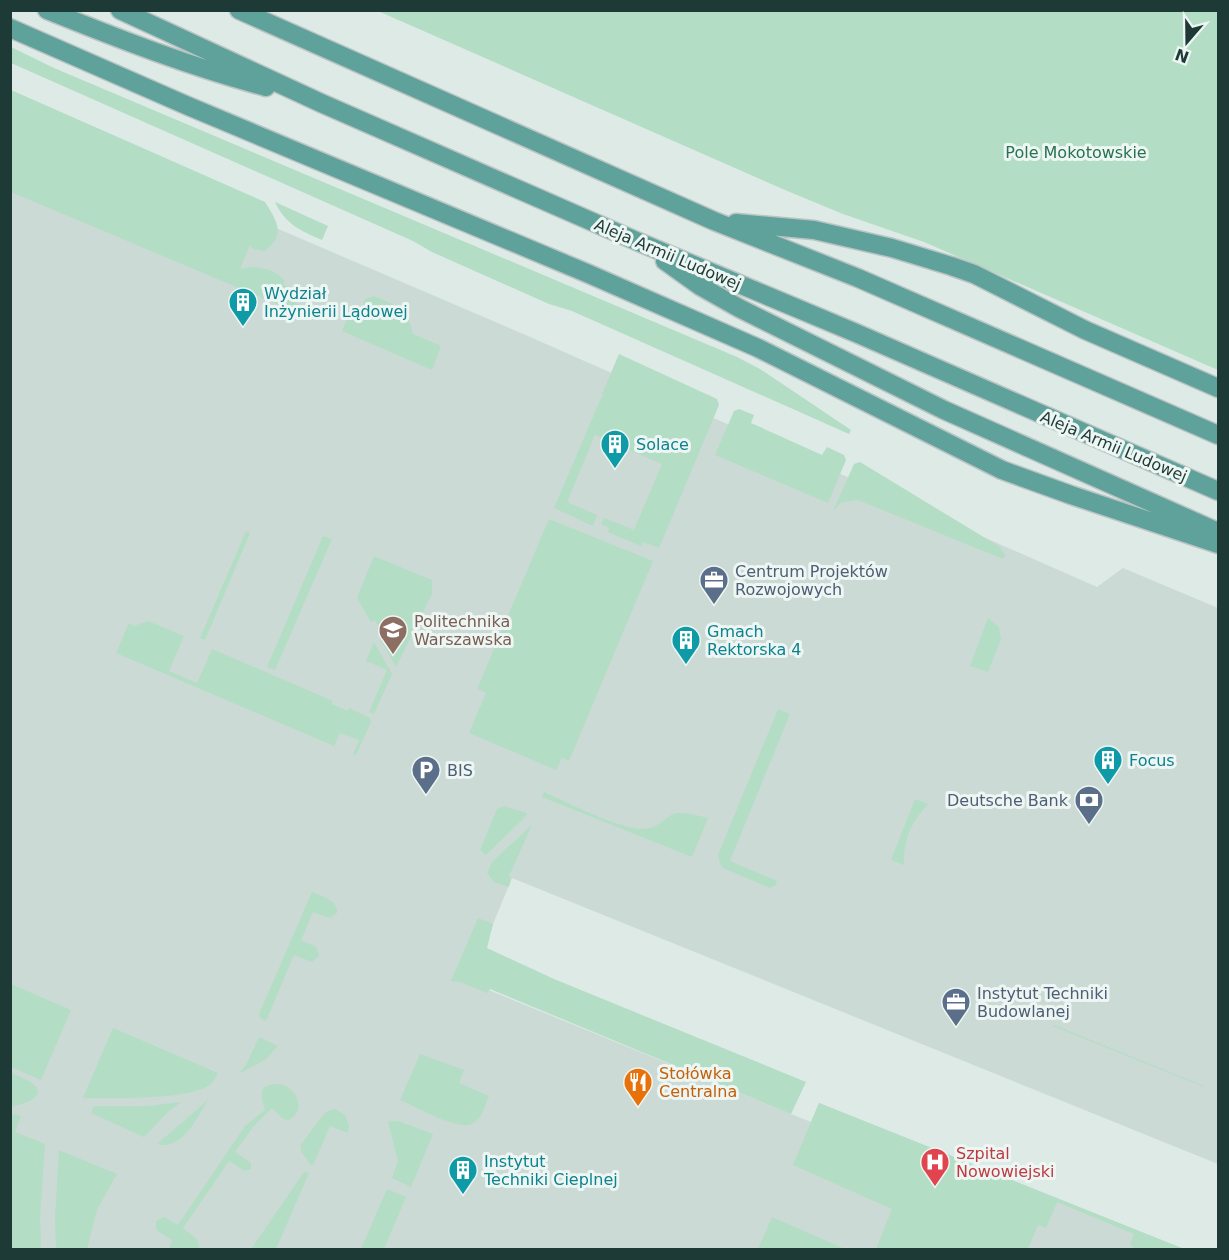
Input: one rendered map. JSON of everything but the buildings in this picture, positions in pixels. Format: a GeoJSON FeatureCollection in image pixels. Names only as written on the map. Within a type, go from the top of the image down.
{"type":"FeatureCollection","features":[{"type":"Feature","properties":{"kind":"main road"},"geometry":{"type":"LineString","coordinates":[[47,10],[209,72],[321,103]]}},
{"type":"Feature","properties":{"kind":"main road","name":"Aleja Armii Ludowej"},"geometry":{"type":"LineString","coordinates":[[120,10],[321,103],[1218,491]]}},
{"type":"Feature","properties":{"kind":"main road"},"geometry":{"type":"LineString","coordinates":[[239,10],[714,220],[858,278],[1218,435]]}},
{"type":"Feature","properties":{"kind":"main road"},"geometry":{"type":"LineString","coordinates":[[253,10],[274,25]]}},
{"type":"Feature","properties":{"kind":"main road"},"geometry":{"type":"LineString","coordinates":[[10,28],[178,102],[590,274],[758,348],[1002,470],[1218,544]]}},
{"type":"Feature","properties":{"kind":"main road"},"geometry":{"type":"LineString","coordinates":[[714,220],[814,230],[892,248],[951,266],[974,274],[1085,330],[1218,388]]}},
{"type":"Feature","properties":{"kind":"main road"},"geometry":{"type":"LineString","coordinates":[[634,240],[700,286],[739,309],[982,428],[1218,532]]}},
{"type":"Feature","properties":{"kind":"shaded area","name":"Politechnika Warszawska"},"geometry":{"type":"Polygon","coordinates":[[[10,114],[521,333],[1097,587],[1123,568],[1218,608],[1218,1164],[512,878],[493,924],[474,984],[811,1122],[819,1103],[1184,1249],[11,1249],[10,114]]]}},
{"type":"Feature","properties":{"kind":"green space","name":"Pole Mokotowskie"},"geometry":{"type":"Polygon","coordinates":[[[378,11],[1218,11],[1218,370],[924,242],[843,214],[785,190],[378,11]]]}},
{"type":"Feature","properties":{"kind":"green space"},"geometry":{"type":"Polygon","coordinates":[[[11,47],[54,68],[737,357],[760,369],[851,430],[849,434],[572,311],[549,304],[432,252],[413,241],[11,63],[11,47]]]}},
{"type":"Feature","properties":{"kind":"green space"},"geometry":{"type":"Polygon","coordinates":[[[11,90],[265,202],[276,221],[278,233],[276,239],[265,251],[253,249],[250,245],[240,269],[264,268],[274,272],[284,280],[284,285],[292,288],[287,299],[319,313],[315,320],[11,192],[11,90]]]}},
{"type":"Feature","properties":{"kind":"green space"},"geometry":{"type":"Polygon","coordinates":[[[275,202],[328,226],[322,240],[301,230],[289,221],[275,202]]]}},
{"type":"Feature","properties":{"kind":"green space"},"geometry":{"type":"Polygon","coordinates":[[[374,296],[400,309],[408,319],[413,334],[441,346],[432,370],[342,331],[353,306],[361,309],[365,299],[374,296]]]}},
{"type":"Feature","properties":{"kind":"green space"},"geometry":{"type":"Polygon","coordinates":[[[619,354],[717,399],[719,405],[659,548],[643,542],[641,546],[608,532],[609,528],[601,524],[604,518],[634,530],[662,464],[595,435],[567,502],[597,515],[593,526],[554,508],[603,397],[602,394],[619,354]]]}},
{"type":"Feature","properties":{"kind":"green space"},"geometry":{"type":"Polygon","coordinates":[[[739,409],[754,415],[751,423],[822,455],[827,447],[844,455],[846,460],[828,503],[715,455],[734,411],[739,409]]]}},
{"type":"Feature","properties":{"kind":"green space"},"geometry":{"type":"Polygon","coordinates":[[[860,462],[1000,547],[1005,555],[1003,559],[858,500],[842,502],[833,511],[854,464],[860,462]]]}},
{"type":"Feature","properties":{"kind":"green space"},"geometry":{"type":"Polygon","coordinates":[[[549,519],[653,561],[569,761],[562,758],[556,770],[469,733],[486,693],[477,689],[549,519]]]}},
{"type":"Feature","properties":{"kind":"green space"},"geometry":{"type":"Polygon","coordinates":[[[246,531],[250,533],[205,640],[200,638],[246,531]]]}},
{"type":"Feature","properties":{"kind":"green space"},"geometry":{"type":"Polygon","coordinates":[[[323,536],[332,539],[275,670],[267,667],[323,536]]]}},
{"type":"Feature","properties":{"kind":"green space"},"geometry":{"type":"Polygon","coordinates":[[[374,556],[432,580],[432,594],[396,667],[380,639],[384,636],[375,620],[371,622],[357,598],[374,556]]]}},
{"type":"Feature","properties":{"kind":"green space"},"geometry":{"type":"Polygon","coordinates":[[[988,618],[999,627],[1001,639],[988,672],[970,666],[988,618]]]}},
{"type":"Feature","properties":{"kind":"green space"},"geometry":{"type":"Polygon","coordinates":[[[148,621],[184,636],[169,671],[197,683],[212,649],[333,701],[332,704],[348,711],[349,708],[370,718],[371,722],[356,755],[353,754],[359,740],[340,733],[334,746],[116,653],[129,623],[134,626],[148,621]]]}},
{"type":"Feature","properties":{"kind":"green space"},"geometry":{"type":"Polygon","coordinates":[[[374,642],[392,674],[374,714],[369,712],[387,670],[366,661],[374,642]]]}},
{"type":"Feature","properties":{"kind":"green space"},"geometry":{"type":"Polygon","coordinates":[[[778,709],[790,714],[730,861],[777,881],[776,885],[770,888],[723,868],[718,855],[778,709]]]}},
{"type":"Feature","properties":{"kind":"green space"},"geometry":{"type":"Polygon","coordinates":[[[544,792],[594,815],[634,828],[652,827],[671,815],[679,813],[708,818],[692,857],[542,797],[544,792]]]}},
{"type":"Feature","properties":{"kind":"green space"},"geometry":{"type":"Polygon","coordinates":[[[915,799],[928,804],[909,832],[904,865],[891,860],[915,799]]]}},
{"type":"Feature","properties":{"kind":"green space"},"geometry":{"type":"Polygon","coordinates":[[[504,806],[527,813],[486,855],[480,850],[497,809],[504,806]]]}},
{"type":"Feature","properties":{"kind":"green space"},"geometry":{"type":"Polygon","coordinates":[[[532,825],[509,876],[511,878],[509,887],[494,882],[487,873],[492,862],[532,825]]]}},
{"type":"Feature","properties":{"kind":"green space"},"geometry":{"type":"Polygon","coordinates":[[[312,892],[332,902],[337,913],[330,918],[313,912],[301,940],[316,947],[319,956],[312,962],[294,955],[266,1021],[261,1019],[259,1014],[312,892]]]}},
{"type":"Feature","properties":{"kind":"green space"},"geometry":{"type":"Polygon","coordinates":[[[478,918],[493,924],[487,948],[554,979],[806,1082],[791,1114],[490,989],[487,993],[460,982],[451,981],[478,918]]]}},
{"type":"Feature","properties":{"kind":"green space"},"geometry":{"type":"Polygon","coordinates":[[[11,984],[71,1010],[41,1080],[11,1067],[11,984]]]}},
{"type":"Feature","properties":{"kind":"green space"},"geometry":{"type":"Polygon","coordinates":[[[1053,1026],[1204,1086],[1204,1087],[1053,1026]]]}},
{"type":"Feature","properties":{"kind":"green space"},"geometry":{"type":"Polygon","coordinates":[[[113,1028],[218,1073],[206,1087],[181,1094],[83,1098],[113,1028]]]}},
{"type":"Feature","properties":{"kind":"green space"},"geometry":{"type":"Polygon","coordinates":[[[259,1037],[278,1046],[265,1060],[238,1074],[246,1065],[259,1037]]]}},
{"type":"Feature","properties":{"kind":"green space"},"geometry":{"type":"Polygon","coordinates":[[[420,1054],[464,1070],[459,1083],[489,1096],[483,1111],[472,1124],[457,1124],[436,1117],[400,1100],[420,1054]]]}},
{"type":"Feature","properties":{"kind":"green space"},"geometry":{"type":"Polygon","coordinates":[[[11,1073],[26,1079],[35,1086],[38,1090],[33,1099],[11,1107],[11,1073]]]}},
{"type":"Feature","properties":{"kind":"green space"},"geometry":{"type":"Polygon","coordinates":[[[280,1084],[286,1086],[295,1095],[299,1105],[298,1111],[289,1120],[283,1119],[272,1108],[253,1127],[235,1152],[251,1163],[251,1169],[245,1171],[229,1161],[183,1228],[197,1239],[199,1249],[169,1249],[172,1240],[156,1230],[156,1221],[164,1217],[178,1225],[245,1126],[265,1110],[262,1098],[264,1087],[280,1084]]]}},
{"type":"Feature","properties":{"kind":"green space"},"geometry":{"type":"Polygon","coordinates":[[[208,1100],[182,1138],[166,1145],[157,1144],[208,1100]]]}},
{"type":"Feature","properties":{"kind":"green space"},"geometry":{"type":"Polygon","coordinates":[[[181,1102],[144,1137],[91,1113],[94,1106],[149,1106],[181,1102]]]}},
{"type":"Feature","properties":{"kind":"green space","name":"Szpital Nowowiejski"},"geometry":{"type":"Polygon","coordinates":[[[819,1103],[1184,1249],[1135,1249],[1130,1245],[1134,1234],[1057,1202],[1046,1228],[1038,1225],[1028,1249],[876,1249],[892,1209],[793,1165],[819,1103]]]}},
{"type":"Feature","properties":{"kind":"green space"},"geometry":{"type":"Polygon","coordinates":[[[335,1109],[345,1115],[349,1126],[348,1133],[330,1126],[311,1165],[300,1146],[323,1115],[335,1109]]]}},
{"type":"Feature","properties":{"kind":"green space"},"geometry":{"type":"Polygon","coordinates":[[[10,1115],[21,1116],[15,1132],[45,1144],[40,1217],[41,1249],[11,1249],[10,1115]]]}},
{"type":"Feature","properties":{"kind":"green space"},"geometry":{"type":"Polygon","coordinates":[[[398,1121],[433,1134],[411,1187],[392,1178],[398,1161],[388,1122],[398,1121]]]}},
{"type":"Feature","properties":{"kind":"green space"},"geometry":{"type":"Polygon","coordinates":[[[59,1150],[117,1174],[97,1210],[87,1249],[56,1249],[55,1219],[59,1150]]]}},
{"type":"Feature","properties":{"kind":"green space"},"geometry":{"type":"Polygon","coordinates":[[[304,1172],[309,1173],[276,1249],[251,1249],[304,1172]]]}},
{"type":"Feature","properties":{"kind":"green space"},"geometry":{"type":"Polygon","coordinates":[[[387,1189],[406,1197],[384,1249],[361,1249],[387,1189]]]}},
{"type":"Feature","properties":{"kind":"green space"},"geometry":{"type":"Polygon","coordinates":[[[772,1217],[845,1249],[758,1249],[772,1217]]]}},
{"type":"Feature","properties":{"kind":"place","name":"Wydział Inżynierii Lądowej"},"geometry":{"type":"Point","coordinates":[243,328]}},
{"type":"Feature","properties":{"kind":"place","name":"Solace"},"geometry":{"type":"Point","coordinates":[615,470]}},
{"type":"Feature","properties":{"kind":"place","name":"Centrum Projektów Rozwojowych"},"geometry":{"type":"Point","coordinates":[714,606]}},
{"type":"Feature","properties":{"kind":"place","name":"Politechnika Warszawska"},"geometry":{"type":"Point","coordinates":[393,656]}},
{"type":"Feature","properties":{"kind":"place","name":"Gmach Rektorska 4"},"geometry":{"type":"Point","coordinates":[686,666]}},
{"type":"Feature","properties":{"kind":"place","name":"Focus"},"geometry":{"type":"Point","coordinates":[1108,786]}},
{"type":"Feature","properties":{"kind":"place","name":"BIS"},"geometry":{"type":"Point","coordinates":[426,796]}},
{"type":"Feature","properties":{"kind":"place","name":"Deutsche Bank"},"geometry":{"type":"Point","coordinates":[1089,826]}},
{"type":"Feature","properties":{"kind":"place","name":"Instytut Techniki Budowlanej"},"geometry":{"type":"Point","coordinates":[956,1028]}},
{"type":"Feature","properties":{"kind":"place","name":"Stołówka Centralna"},"geometry":{"type":"Point","coordinates":[638,1108]}},
{"type":"Feature","properties":{"kind":"place","name":"Szpital Nowowiejski"},"geometry":{"type":"Point","coordinates":[935,1188]}},
{"type":"Feature","properties":{"kind":"place","name":"Instytut Techniki Cieplnej"},"geometry":{"type":"Point","coordinates":[463,1196]}}]}
